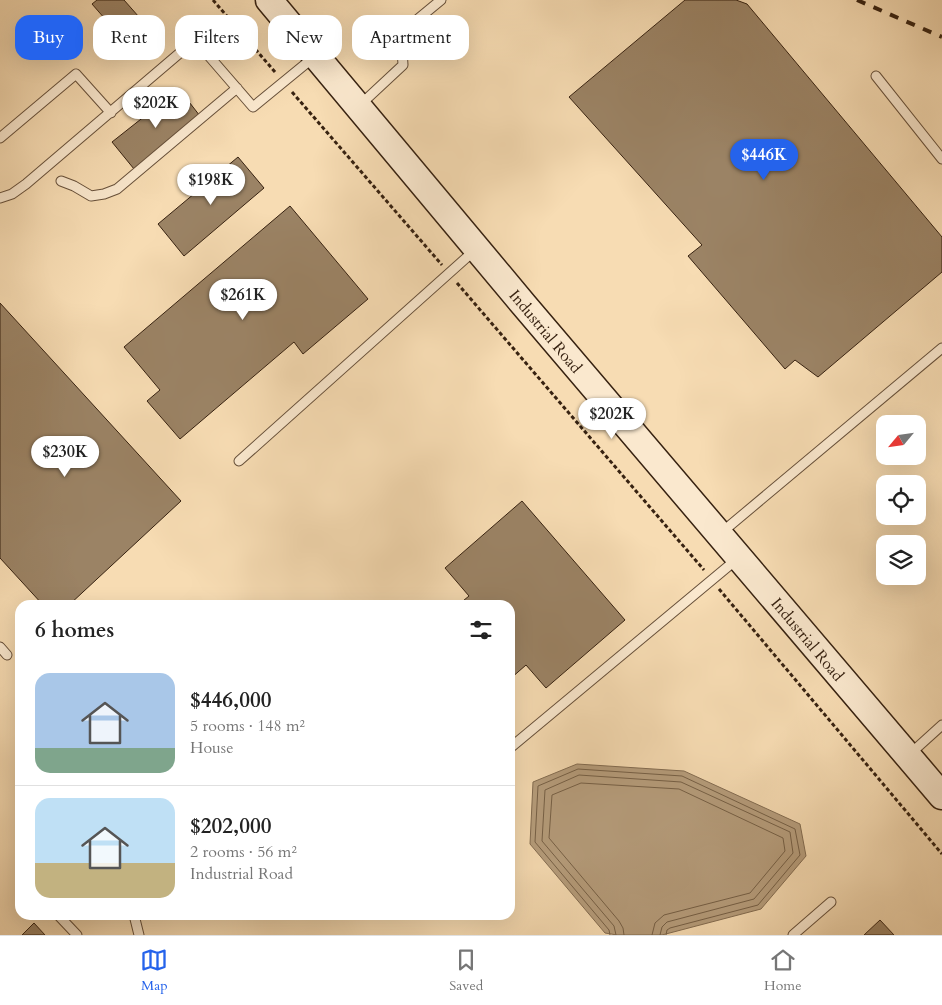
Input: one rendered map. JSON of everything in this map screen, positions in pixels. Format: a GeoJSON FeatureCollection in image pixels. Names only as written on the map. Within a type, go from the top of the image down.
{"type":"FeatureCollection","features":[{"type":"Feature","properties":{"kind":"main road","name":"Industrial Road"},"geometry":{"type":"LineString","coordinates":[[269,0],[282,15]]}},
{"type":"Feature","properties":{"kind":"main road","name":"Industrial Road"},"geometry":{"type":"LineString","coordinates":[[320,60],[719,535],[942,796]]}},
{"type":"Feature","properties":{"kind":"lane"},"geometry":{"type":"LineString","coordinates":[[359,107],[402,65],[401,33],[441,0]]}},
{"type":"Feature","properties":{"kind":"lane"},"geometry":{"type":"LineString","coordinates":[[0,198],[12,194],[26,184],[195,40],[253,107],[310,60]]}},
{"type":"Feature","properties":{"kind":"lane"},"geometry":{"type":"LineString","coordinates":[[0,138],[76,74],[110,113]]}},
{"type":"Feature","properties":{"kind":"lane"},"geometry":{"type":"LineString","coordinates":[[876,76],[942,159]]}},
{"type":"Feature","properties":{"kind":"lane"},"geometry":{"type":"LineString","coordinates":[[61,181],[74,186],[90,196],[104,194],[117,189],[237,88]]}},
{"type":"Feature","properties":{"kind":"lane"},"geometry":{"type":"LineString","coordinates":[[239,462],[477,248]]}},
{"type":"Feature","properties":{"kind":"lane"},"geometry":{"type":"LineString","coordinates":[[719,535],[942,348]]}},
{"type":"Feature","properties":{"kind":"lane"},"geometry":{"type":"LineString","coordinates":[[515,744],[739,558]]}},
{"type":"Feature","properties":{"kind":"lane"},"geometry":{"type":"LineString","coordinates":[[0,647],[7,655]]}},
{"type":"Feature","properties":{"kind":"lane"},"geometry":{"type":"LineString","coordinates":[[908,756],[942,725]]}},
{"type":"Feature","properties":{"kind":"lane"},"geometry":{"type":"LineString","coordinates":[[793,935],[831,902]]}},
{"type":"Feature","properties":{"kind":"lane"},"geometry":{"type":"LineString","coordinates":[[63,920],[77,935]]}},
{"type":"Feature","properties":{"kind":"lane"},"geometry":{"type":"LineString","coordinates":[[135,920],[138,935]]}},
{"type":"Feature","properties":{"kind":"path"},"geometry":{"type":"LineString","coordinates":[[213,0],[270,66]]}},
{"type":"Feature","properties":{"kind":"path"},"geometry":{"type":"LineString","coordinates":[[299,99],[431,252]]}},
{"type":"Feature","properties":{"kind":"path"},"geometry":{"type":"LineString","coordinates":[[466,292],[694,560]]}},
{"type":"Feature","properties":{"kind":"path"},"geometry":{"type":"LineString","coordinates":[[729,601],[942,854]]}},
{"type":"Feature","properties":{"kind":"water"},"geometry":{"type":"Polygon","coordinates":[[[577,764],[684,771],[800,824],[806,856],[761,909],[662,935],[617,935],[605,933],[530,844],[533,782],[577,764]]]}},
{"type":"Feature","properties":{"kind":"building"},"geometry":{"type":"Polygon","coordinates":[[[97,0],[124,0],[137,15],[102,15],[92,4],[97,0]]]}},
{"type":"Feature","properties":{"kind":"building"},"geometry":{"type":"Polygon","coordinates":[[[685,0],[736,0],[747,4],[942,237],[942,272],[818,377],[795,360],[785,369],[688,256],[702,245],[569,97],[685,0]]]}},
{"type":"Feature","properties":{"kind":"building"},"geometry":{"type":"Polygon","coordinates":[[[179,89],[200,116],[134,169],[112,142],[179,89]]]}},
{"type":"Feature","properties":{"kind":"building"},"geometry":{"type":"Polygon","coordinates":[[[238,157],[264,188],[184,256],[158,224],[238,157]]]}},
{"type":"Feature","properties":{"kind":"building"},"geometry":{"type":"Polygon","coordinates":[[[290,206],[368,299],[303,354],[294,342],[180,439],[147,401],[160,390],[124,347],[290,206]]]}},
{"type":"Feature","properties":{"kind":"building"},"geometry":{"type":"Polygon","coordinates":[[[0,303],[181,501],[74,600],[38,600],[0,558],[0,303]]]}},
{"type":"Feature","properties":{"kind":"building"},"geometry":{"type":"Polygon","coordinates":[[[522,501],[625,620],[546,688],[526,665],[515,675],[515,600],[464,600],[469,596],[445,568],[522,501]]]}},
{"type":"Feature","properties":{"kind":"building"},"geometry":{"type":"Polygon","coordinates":[[[880,920],[894,935],[864,935],[880,920]]]}},
{"type":"Feature","properties":{"kind":"building"},"geometry":{"type":"Polygon","coordinates":[[[34,923],[45,935],[22,935],[34,923]]]}},
{"type":"Feature","properties":{"kind":"railway"},"geometry":{"type":"LineString","coordinates":[[857,0],[942,37]]}}]}
